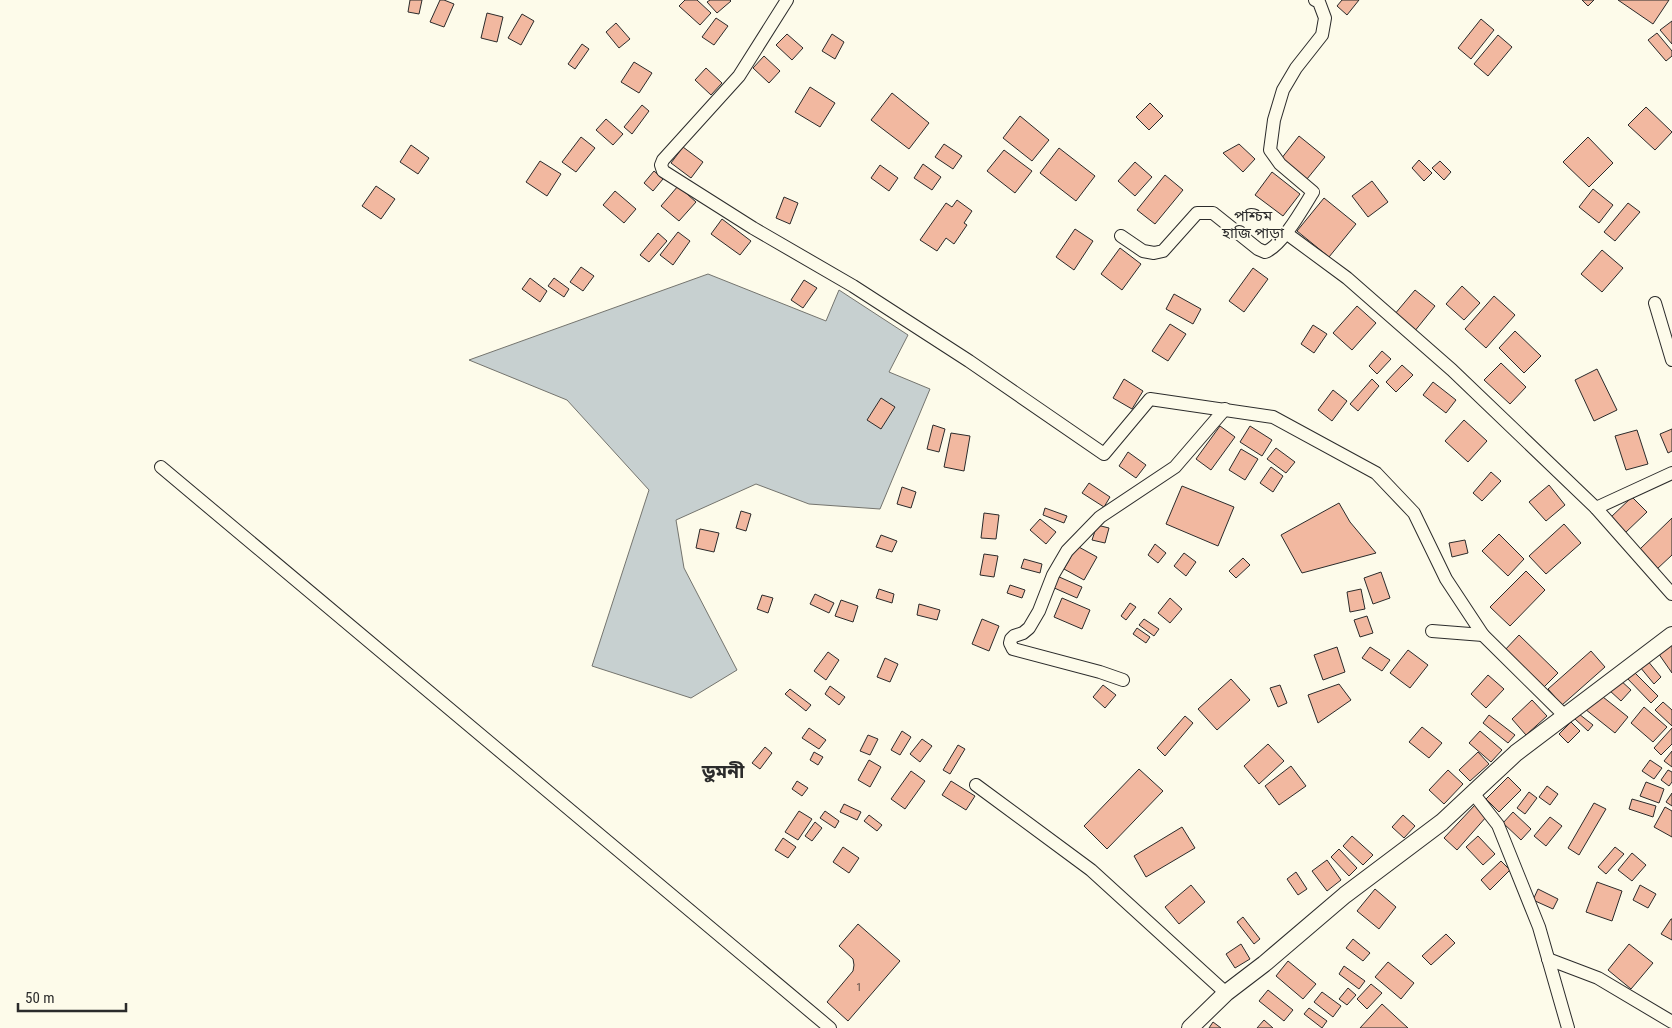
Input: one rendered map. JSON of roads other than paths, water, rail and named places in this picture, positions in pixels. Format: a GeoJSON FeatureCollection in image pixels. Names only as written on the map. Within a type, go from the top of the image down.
{"type":"FeatureCollection","features":[{"type":"Feature","properties":{"kind":"street"},"geometry":{"type":"LineString","coordinates":[[787,0],[739,76],[663,160],[660,165],[663,171],[753,228],[853,286],[969,361],[1104,454],[1150,399],[1273,417],[1376,472],[1414,513],[1446,579],[1483,635],[1565,716]]}},
{"type":"Feature","properties":{"kind":"street"},"geometry":{"type":"LineString","coordinates":[[1121,236],[1143,250],[1163,251],[1197,213],[1213,213],[1264,252],[1270,250],[1286,233],[1313,192],[1280,164],[1270,150],[1274,120],[1283,90],[1296,68],[1322,35],[1325,18],[1319,2],[1315,0]]}},
{"type":"Feature","properties":{"kind":"street"},"geometry":{"type":"LineString","coordinates":[[1286,233],[1348,278],[1446,364],[1596,508],[1672,594]]}},
{"type":"Feature","properties":{"kind":"street"},"geometry":{"type":"LineString","coordinates":[[1656,303],[1672,358]]}},
{"type":"Feature","properties":{"kind":"street"},"geometry":{"type":"LineString","coordinates":[[1123,680],[1013,649],[1010,643],[1011,639],[1029,628],[1039,611],[1053,575],[1067,551],[1100,517],[1176,467],[1225,410]]}},
{"type":"Feature","properties":{"kind":"street"},"geometry":{"type":"LineString","coordinates":[[160,466],[830,1028]]}},
{"type":"Feature","properties":{"kind":"street"},"geometry":{"type":"LineString","coordinates":[[1596,508],[1672,473]]}},
{"type":"Feature","properties":{"kind":"street"},"geometry":{"type":"LineString","coordinates":[[1432,631],[1483,635]]}},
{"type":"Feature","properties":{"kind":"street"},"geometry":{"type":"LineString","coordinates":[[1190,1028],[1226,993],[1264,964],[1345,895],[1442,822],[1516,753],[1672,635]]}},
{"type":"Feature","properties":{"kind":"street"},"geometry":{"type":"LineString","coordinates":[[976,786],[1090,870],[1226,993]]}},
{"type":"Feature","properties":{"kind":"street"},"geometry":{"type":"LineString","coordinates":[[1473,793],[1498,825],[1539,927],[1568,1028]]}},
{"type":"Feature","properties":{"kind":"street"},"geometry":{"type":"LineString","coordinates":[[1548,959],[1598,978],[1672,1022]]}},
{"type":"Feature","properties":{"kind":"district","name":"পশ্চিম হাজি পাড়া"},"geometry":{"type":"Point","coordinates":[1253,224]}},
{"type":"Feature","properties":{"kind":"district","name":"ডুমনী"},"geometry":{"type":"Point","coordinates":[723,771]}}]}
